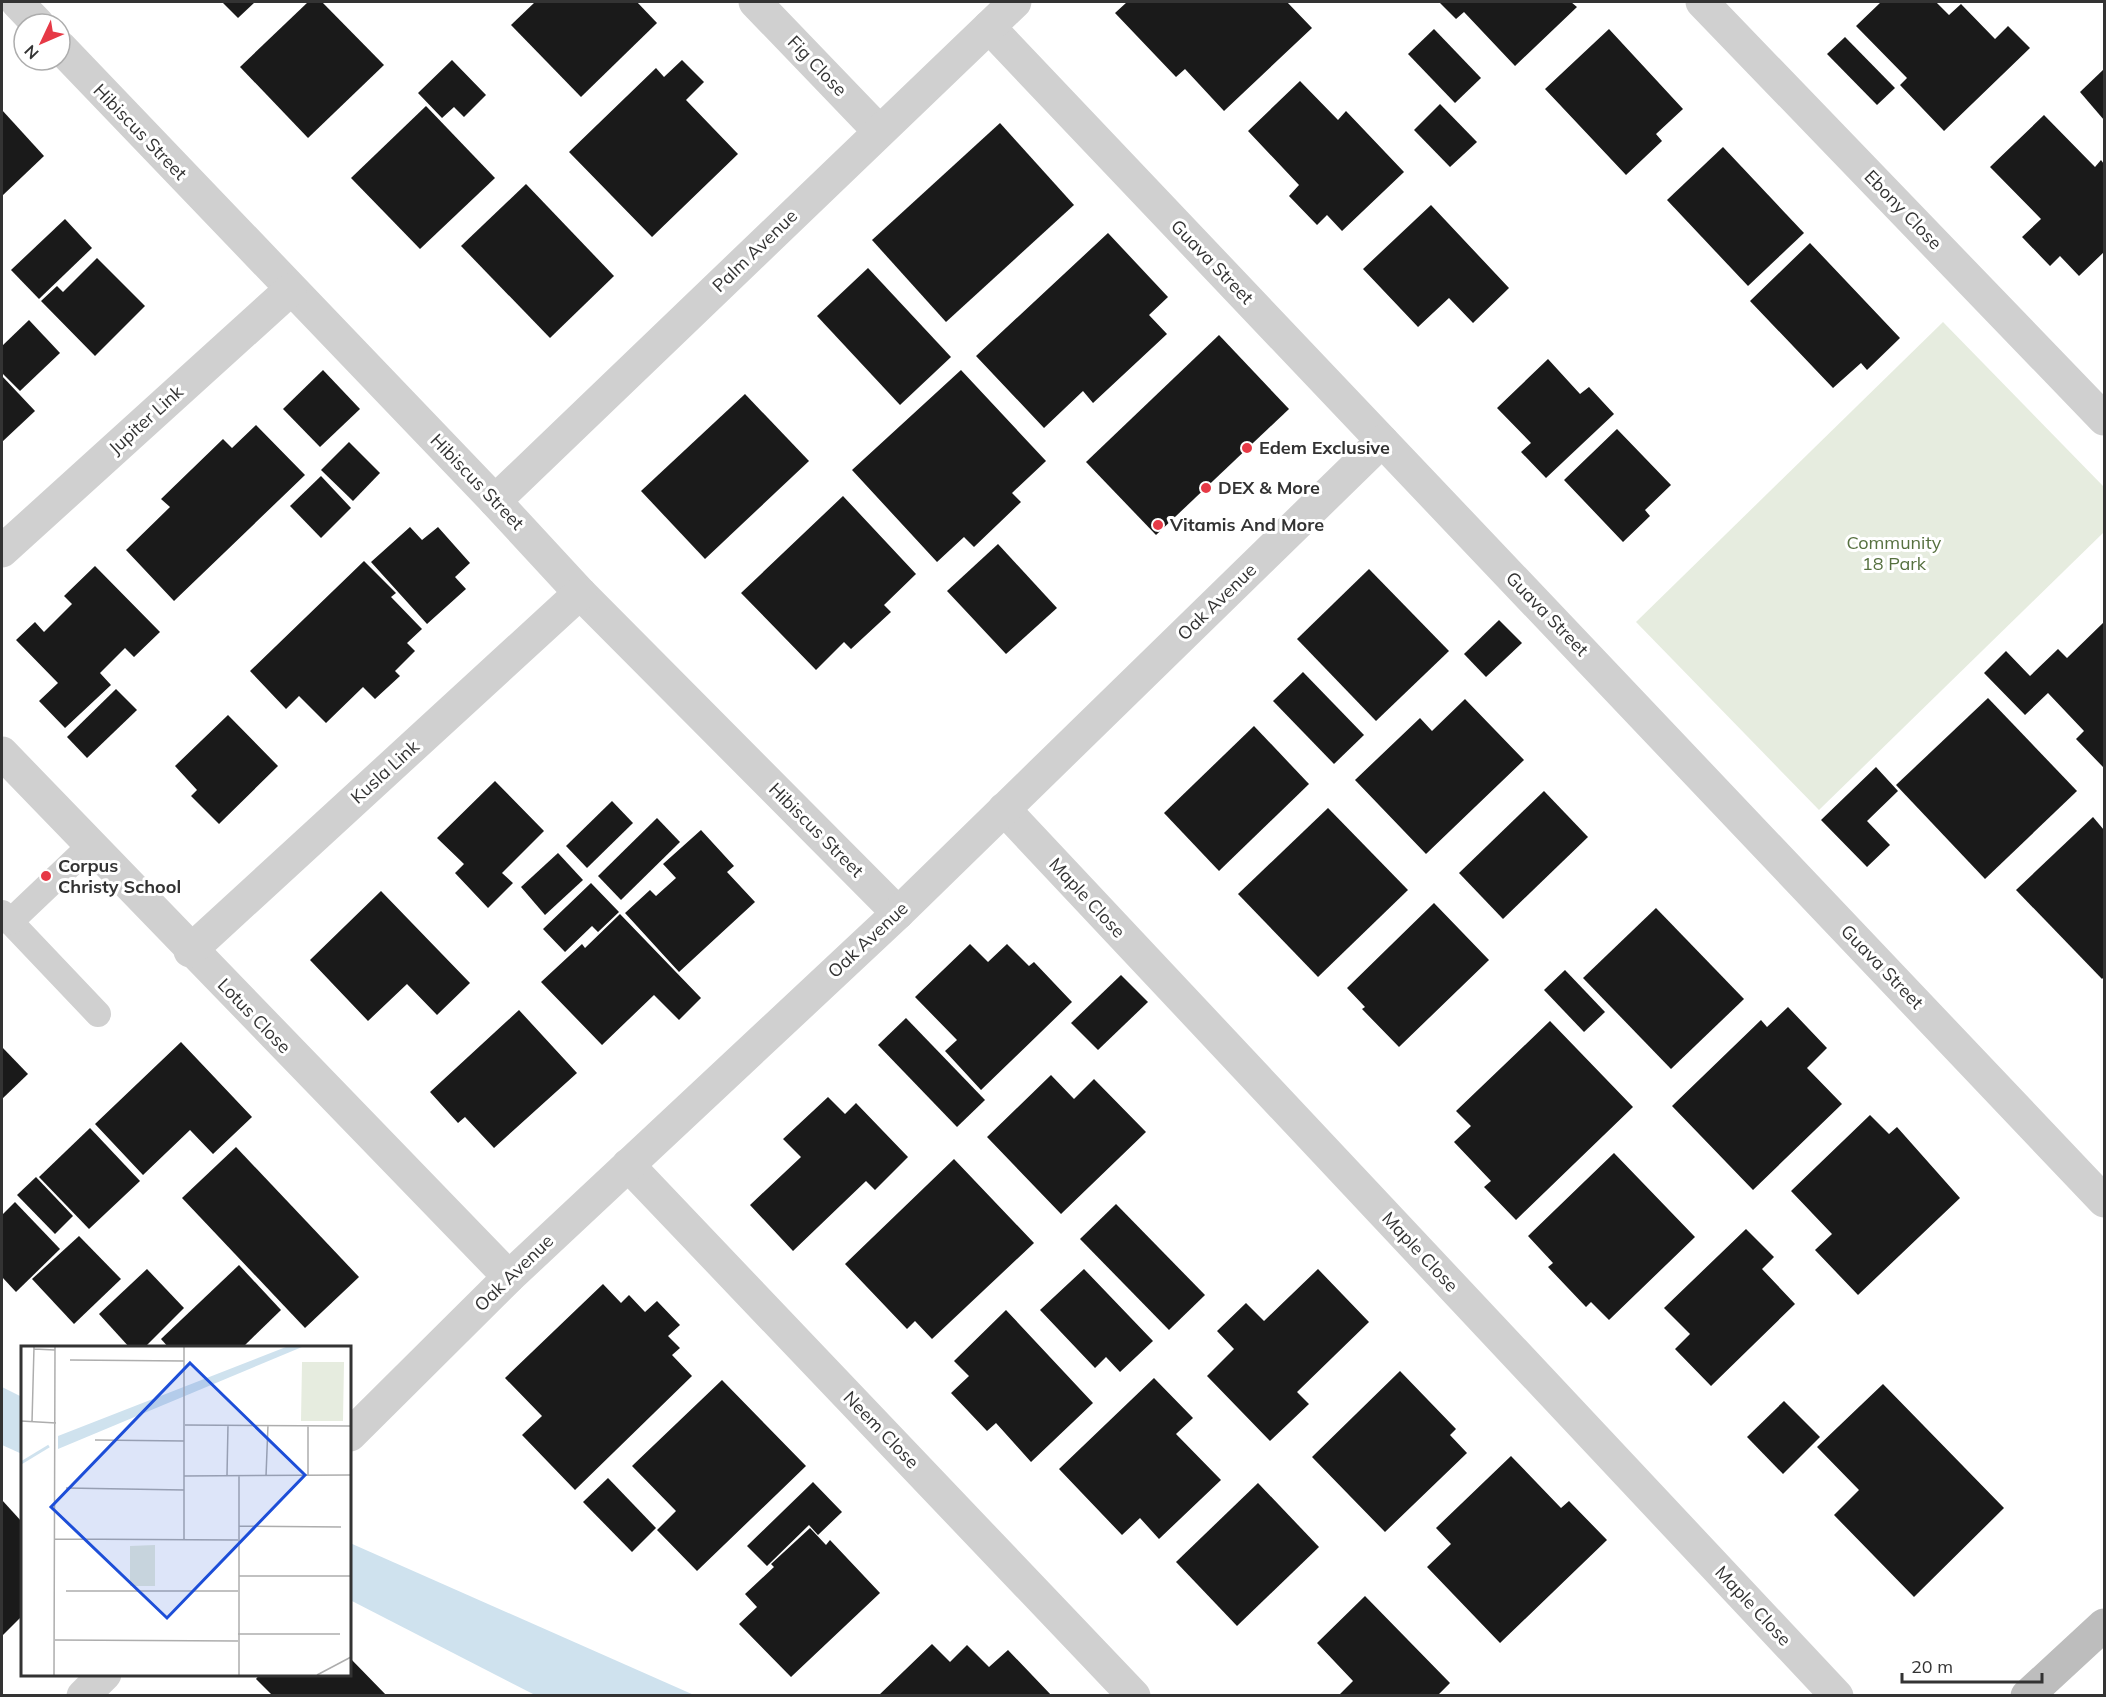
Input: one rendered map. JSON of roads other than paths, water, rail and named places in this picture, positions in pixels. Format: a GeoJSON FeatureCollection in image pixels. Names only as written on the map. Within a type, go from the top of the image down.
{"type":"FeatureCollection","features":[{"type":"Feature","properties":{"kind":"main road"},"geometry":{"type":"LineString","coordinates":[[2027,1695],[2104,1624]]}},
{"type":"Feature","properties":{"kind":"street","name":"Fig Close"},"geometry":{"type":"LineString","coordinates":[[755,2],[879,131]]}},
{"type":"Feature","properties":{"kind":"street","name":"Palm Avenue"},"geometry":{"type":"LineString","coordinates":[[495,501],[1015,2]]}},
{"type":"Feature","properties":{"kind":"street","name":"Ebony Close"},"geometry":{"type":"LineString","coordinates":[[1702,2],[2104,419]]}},
{"type":"Feature","properties":{"kind":"street","name":"Guava Street"},"geometry":{"type":"LineString","coordinates":[[989,27],[2104,1202]]}},
{"type":"Feature","properties":{"kind":"street","name":"Hibiscus Street"},"geometry":{"type":"LineString","coordinates":[[72,60],[290,290],[495,501],[580,594],[898,913]]}},
{"type":"Feature","properties":{"kind":"street","name":"Jupiter Link"},"geometry":{"type":"LineString","coordinates":[[2,551],[290,290]]}},
{"type":"Feature","properties":{"kind":"street","name":"Oak Avenue"},"geometry":{"type":"LineString","coordinates":[[351,1434],[509,1277],[898,913],[1382,441]]}},
{"type":"Feature","properties":{"kind":"street","name":"Kusla Link"},"geometry":{"type":"LineString","coordinates":[[190,951],[580,594]]}},
{"type":"Feature","properties":{"kind":"street","name":"Lotus Close"},"geometry":{"type":"LineString","coordinates":[[2,753],[190,951],[509,1277]]}},
{"type":"Feature","properties":{"kind":"street","name":"Maple Close"},"geometry":{"type":"LineString","coordinates":[[1004,809],[1837,1695]]}},
{"type":"Feature","properties":{"kind":"street","name":"Neem Close"},"geometry":{"type":"LineString","coordinates":[[628,1165],[1134,1695]]}},
{"type":"Feature","properties":{"kind":"street"},"geometry":{"type":"LineString","coordinates":[[83,1695],[103,1676]]}},
{"type":"Feature","properties":{"kind":"lane"},"geometry":{"type":"LineString","coordinates":[[90,846],[6,917],[98,1014]]}},
{"type":"Feature","properties":{"kind":"water"},"geometry":{"type":"Polygon","coordinates":[[[2,1387],[21,1396],[21,1454],[2,1445],[2,1387]]]}},
{"type":"Feature","properties":{"kind":"water"},"geometry":{"type":"Polygon","coordinates":[[[351,1543],[694,1695],[535,1695],[351,1601],[351,1543]]]}},
{"type":"Feature","properties":{"kind":"place","name":"Edem Exclusive"},"geometry":{"type":"Point","coordinates":[1247,448]}},
{"type":"Feature","properties":{"kind":"place","name":"DEX & More"},"geometry":{"type":"Point","coordinates":[1206,488]}},
{"type":"Feature","properties":{"kind":"place","name":"Vitamis And More"},"geometry":{"type":"Point","coordinates":[1158,525]}},
{"type":"Feature","properties":{"kind":"place","name":"Corpus Christy School"},"geometry":{"type":"Point","coordinates":[46,876]}},
{"type":"Feature","properties":{"kind":"park label","name":"Community 18 Park"},"geometry":{"type":"Point","coordinates":[1894,553]}}]}
